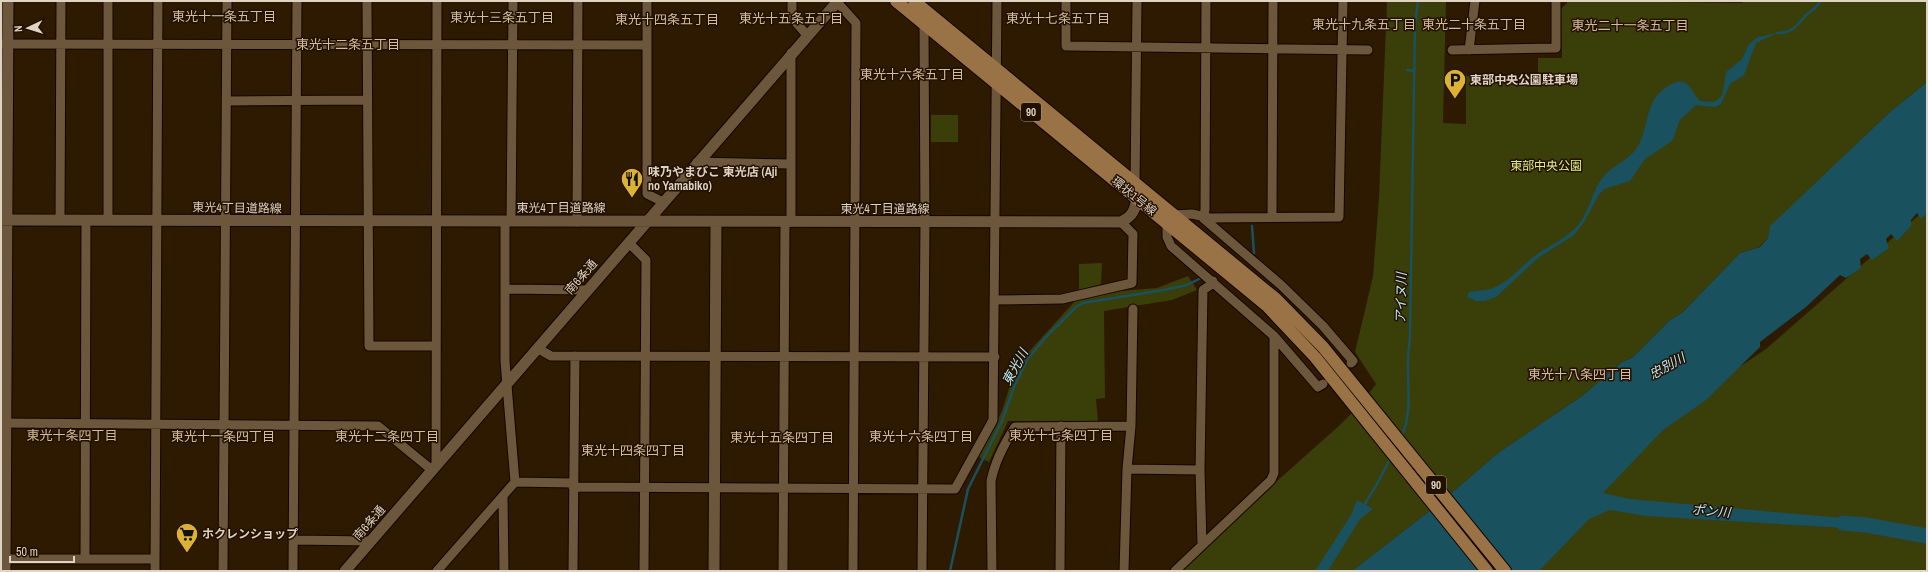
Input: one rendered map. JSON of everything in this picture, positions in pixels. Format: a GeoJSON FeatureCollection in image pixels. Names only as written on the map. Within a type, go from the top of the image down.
{"type":"FeatureCollection","features":[{"type":"Feature","properties":{"kind":"main road","name":"環状1号線"},"geometry":{"type":"LineString","coordinates":[[896,1],[928,20],[997,69],[1135,183],[1170,219],[1266,305],[1314,357],[1487,571]]}},
{"type":"Feature","properties":{"kind":"main road","name":"環状1号線"},"geometry":{"type":"LineString","coordinates":[[914,1],[928,20],[996,84],[1137,198],[1170,219],[1276,299],[1323,347],[1504,571]]}},
{"type":"Feature","properties":{"kind":"street"},"geometry":{"type":"LineString","coordinates":[[5,571],[4,220],[5,44],[8,1]]}},
{"type":"Feature","properties":{"kind":"street"},"geometry":{"type":"LineString","coordinates":[[60,1],[60,220]]}},
{"type":"Feature","properties":{"kind":"street"},"geometry":{"type":"LineString","coordinates":[[108,1],[108,220]]}},
{"type":"Feature","properties":{"kind":"street"},"geometry":{"type":"LineString","coordinates":[[155,571],[158,1]]}},
{"type":"Feature","properties":{"kind":"street"},"geometry":{"type":"LineString","coordinates":[[223,571],[227,1]]}},
{"type":"Feature","properties":{"kind":"street"},"geometry":{"type":"LineString","coordinates":[[293,571],[298,1]]}},
{"type":"Feature","properties":{"kind":"street"},"geometry":{"type":"LineString","coordinates":[[367,1],[369,346],[436,346]]}},
{"type":"Feature","properties":{"kind":"street"},"geometry":{"type":"LineString","coordinates":[[434,467],[437,222],[437,1]]}},
{"type":"Feature","properties":{"kind":"street"},"geometry":{"type":"LineString","coordinates":[[437,571],[504,497],[515,482],[508,382],[505,361],[505,289],[513,1]]}},
{"type":"Feature","properties":{"kind":"street"},"geometry":{"type":"LineString","coordinates":[[577,222],[578,1]]}},
{"type":"Feature","properties":{"kind":"street"},"geometry":{"type":"LineString","coordinates":[[647,1],[647,194],[663,202]]}},
{"type":"Feature","properties":{"kind":"street"},"geometry":{"type":"LineString","coordinates":[[792,1],[792,18],[808,35]]}},
{"type":"Feature","properties":{"kind":"street"},"geometry":{"type":"LineString","coordinates":[[515,482],[644,488],[955,489],[993,420],[995,357],[997,1]]}},
{"type":"Feature","properties":{"kind":"street"},"geometry":{"type":"LineString","coordinates":[[1066,1],[1066,46],[1136,49],[1368,50]]}},
{"type":"Feature","properties":{"kind":"street"},"geometry":{"type":"LineString","coordinates":[[995,300],[1062,299],[1132,283],[1133,234],[1121,222],[1129,218],[1134,212],[1137,198],[1135,183],[1136,1]]}},
{"type":"Feature","properties":{"kind":"street"},"geometry":{"type":"LineString","coordinates":[[1204,218],[1206,1]]}},
{"type":"Feature","properties":{"kind":"street"},"geometry":{"type":"LineString","coordinates":[[1272,217],[1273,1]]}},
{"type":"Feature","properties":{"kind":"street"},"geometry":{"type":"LineString","coordinates":[[1321,386],[1274,336],[1213,281],[1171,246],[1168,237],[1170,219],[1192,214],[1204,218],[1339,217],[1343,1]]}},
{"type":"Feature","properties":{"kind":"street"},"geometry":{"type":"LineString","coordinates":[[1470,50],[1475,1]]}},
{"type":"Feature","properties":{"kind":"street"},"geometry":{"type":"LineString","coordinates":[[1452,50],[1556,48],[1556,1]]}},
{"type":"Feature","properties":{"kind":"street"},"geometry":{"type":"LineString","coordinates":[[837,2],[856,23],[853,571]]}},
{"type":"Feature","properties":{"kind":"street","name":"南6条通"},"geometry":{"type":"LineString","coordinates":[[345,571],[629,243],[791,53],[837,2]]}},
{"type":"Feature","properties":{"kind":"street"},"geometry":{"type":"LineString","coordinates":[[922,571],[923,357],[928,20]]}},
{"type":"Feature","properties":{"kind":"street"},"geometry":{"type":"LineString","coordinates":[[5,44],[647,45]]}},
{"type":"Feature","properties":{"kind":"street"},"geometry":{"type":"LineString","coordinates":[[783,571],[785,357],[791,164],[791,53]]}},
{"type":"Feature","properties":{"kind":"street"},"geometry":{"type":"LineString","coordinates":[[226,101],[367,100]]}},
{"type":"Feature","properties":{"kind":"street"},"geometry":{"type":"LineString","coordinates":[[698,162],[791,164]]}},
{"type":"Feature","properties":{"kind":"street"},"geometry":{"type":"LineString","coordinates":[[1204,218],[1281,284],[1323,326],[1352,362]]}},
{"type":"Feature","properties":{"kind":"street","name":"東光4丁目道路線"},"geometry":{"type":"LineString","coordinates":[[4,220],[296,222],[1121,222]]}},
{"type":"Feature","properties":{"kind":"street"},"geometry":{"type":"LineString","coordinates":[[85,559],[86,220]]}},
{"type":"Feature","properties":{"kind":"street"},"geometry":{"type":"LineString","coordinates":[[714,571],[714,356],[716,222]]}},
{"type":"Feature","properties":{"kind":"street"},"geometry":{"type":"LineString","coordinates":[[629,243],[646,260],[644,571]]}},
{"type":"Feature","properties":{"kind":"street"},"geometry":{"type":"LineString","coordinates":[[1202,545],[1200,470],[1203,290],[1212,284],[1213,281]]}},
{"type":"Feature","properties":{"kind":"street"},"geometry":{"type":"LineString","coordinates":[[505,289],[587,290]]}},
{"type":"Feature","properties":{"kind":"street"},"geometry":{"type":"LineString","coordinates":[[1124,571],[1126,469],[1131,426],[1133,309]]}},
{"type":"Feature","properties":{"kind":"street"},"geometry":{"type":"LineString","coordinates":[[1175,571],[1271,480],[1274,473],[1274,336]]}},
{"type":"Feature","properties":{"kind":"street"},"geometry":{"type":"LineString","coordinates":[[538,348],[551,356],[995,357]]}},
{"type":"Feature","properties":{"kind":"street"},"geometry":{"type":"LineString","coordinates":[[573,571],[575,356]]}},
{"type":"Feature","properties":{"kind":"street"},"geometry":{"type":"LineString","coordinates":[[4,423],[294,424],[378,426],[434,467]]}},
{"type":"Feature","properties":{"kind":"street"},"geometry":{"type":"LineString","coordinates":[[1060,571],[1061,426]]}},
{"type":"Feature","properties":{"kind":"street"},"geometry":{"type":"LineString","coordinates":[[992,571],[991,480],[1003,444],[1015,427],[1131,426]]}},
{"type":"Feature","properties":{"kind":"street"},"geometry":{"type":"LineString","coordinates":[[1126,469],[1200,470]]}},
{"type":"Feature","properties":{"kind":"street"},"geometry":{"type":"LineString","coordinates":[[504,497],[504,571]]}},
{"type":"Feature","properties":{"kind":"street"},"geometry":{"type":"LineString","coordinates":[[293,540],[371,541]]}},
{"type":"Feature","properties":{"kind":"street"},"geometry":{"type":"LineString","coordinates":[[5,559],[155,559]]}},
{"type":"Feature","properties":{"kind":"green space","name":"東部中央公園"},"geometry":{"type":"Polygon","coordinates":[[[1387,1],[1446,1],[1443,123],[1466,124],[1466,76],[1538,77],[1538,58],[1562,58],[1561,9],[1569,1],[1742,3],[1745,1],[1927,1],[1927,82],[1891,111],[1771,226],[1768,238],[1759,247],[1740,253],[1682,313],[1670,320],[1632,358],[1622,362],[1582,396],[1498,453],[1440,503],[1352,571],[1180,571],[1204,546],[1341,424],[1361,404],[1376,384],[1355,352],[1373,276],[1379,197],[1387,1]]]}},
{"type":"Feature","properties":{"kind":"green space"},"geometry":{"type":"Polygon","coordinates":[[[931,115],[958,115],[958,142],[931,142],[931,115]]]}},
{"type":"Feature","properties":{"kind":"green space"},"geometry":{"type":"Polygon","coordinates":[[[1927,208],[1927,571],[1496,571],[1635,437],[1766,349],[1927,208]]]}},
{"type":"Feature","properties":{"kind":"green space"},"geometry":{"type":"Polygon","coordinates":[[[1102,263],[1101,284],[1079,290],[1079,264],[1102,263]]]}},
{"type":"Feature","properties":{"kind":"green space"},"geometry":{"type":"Polygon","coordinates":[[[1188,276],[1197,290],[1172,300],[1104,311],[1105,398],[1096,399],[1098,422],[1008,421],[989,462],[979,457],[1002,411],[1013,376],[1021,366],[1026,355],[1075,301],[1121,291],[1157,288],[1188,276]]]}},
{"type":"Feature","properties":{"kind":"water"},"geometry":{"type":"Polygon","coordinates":[[[1777,33],[1756,43],[1744,75],[1730,84],[1721,104],[1715,107],[1696,105],[1680,120],[1672,141],[1645,159],[1630,181],[1604,189],[1598,196],[1584,222],[1574,235],[1538,258],[1496,297],[1485,301],[1476,301],[1467,297],[1469,292],[1497,287],[1530,259],[1574,230],[1582,219],[1599,182],[1608,172],[1628,158],[1640,142],[1649,111],[1656,97],[1661,91],[1680,81],[1685,82],[1700,101],[1714,102],[1721,97],[1723,92],[1726,72],[1742,59],[1749,44],[1758,37],[1777,33]]]}},
{"type":"Feature","properties":{"kind":"water","name":"忠別川"},"geometry":{"type":"Polygon","coordinates":[[[1927,82],[1927,213],[1921,219],[1917,213],[1911,220],[1911,226],[1897,241],[1891,234],[1886,239],[1889,248],[1872,260],[1867,254],[1860,259],[1861,268],[1846,278],[1840,275],[1806,307],[1760,342],[1760,347],[1706,400],[1663,430],[1603,493],[1630,499],[1865,520],[1863,529],[1646,516],[1610,510],[1589,519],[1539,571],[1352,571],[1440,503],[1498,453],[1582,396],[1622,362],[1632,358],[1670,320],[1682,313],[1740,253],[1760,247],[1768,238],[1770,226],[1891,111],[1927,82]]]}},
{"type":"Feature","properties":{"kind":"water"},"geometry":{"type":"Polygon","coordinates":[[[1357,500],[1373,509],[1360,519],[1328,571],[1315,571],[1351,515],[1357,500]]]}},
{"type":"Feature","properties":{"kind":"waterway","name":"アイヌ川"},"geometry":{"type":"LineString","coordinates":[[1401,437],[1407,419],[1409,399],[1408,361],[1410,333],[1415,26],[1418,1]]}},
{"type":"Feature","properties":{"kind":"waterway"},"geometry":{"type":"LineString","coordinates":[[1777,33],[1782,33],[1793,29],[1805,16],[1816,8],[1820,1]]}},
{"type":"Feature","properties":{"kind":"waterway","name":"アイヌ川"},"geometry":{"type":"LineString","coordinates":[[1407,70],[1414,71]]}},
{"type":"Feature","properties":{"kind":"waterway","name":"東光川"},"geometry":{"type":"LineString","coordinates":[[1252,226],[1254,253]]}},
{"type":"Feature","properties":{"kind":"waterway","name":"東光川"},"geometry":{"type":"LineString","coordinates":[[950,571],[968,489],[1002,421],[1014,387],[1027,360],[1045,338],[1076,307],[1083,303],[1164,290],[1187,285],[1201,278]]}},
{"type":"Feature","properties":{"kind":"waterway","name":"アイヌ川"},"geometry":{"type":"LineString","coordinates":[[1363,507],[1391,457]]}},
{"type":"Feature","properties":{"kind":"waterway","name":"ポン川"},"geometry":{"type":"LineString","coordinates":[[1843,523],[1866,525],[1927,536]]}},
{"type":"Feature","properties":{"kind":"place","name":"東部中央公園駐車場"},"geometry":{"type":"Point","coordinates":[1455,100]}},
{"type":"Feature","properties":{"kind":"place","name":"味乃やまびこ 東光店 (Aji no Yamabiko)"},"geometry":{"type":"Point","coordinates":[632,198]}},
{"type":"Feature","properties":{"kind":"place","name":"ホクレンショップ"},"geometry":{"type":"Point","coordinates":[187,554]}},
{"type":"Feature","properties":{"kind":"district","name":"東光十一条五丁目"},"geometry":{"type":"Point","coordinates":[224,16]}},
{"type":"Feature","properties":{"kind":"district","name":"東光十三条五丁目"},"geometry":{"type":"Point","coordinates":[502,17]}},
{"type":"Feature","properties":{"kind":"district","name":"東光十五条五丁目"},"geometry":{"type":"Point","coordinates":[791,18]}},
{"type":"Feature","properties":{"kind":"district","name":"東光十七条五丁目"},"geometry":{"type":"Point","coordinates":[1058,18]}},
{"type":"Feature","properties":{"kind":"district","name":"東光十四条五丁目"},"geometry":{"type":"Point","coordinates":[667,19]}},
{"type":"Feature","properties":{"kind":"district","name":"東光十九条五丁目"},"geometry":{"type":"Point","coordinates":[1364,24]}},
{"type":"Feature","properties":{"kind":"district","name":"東光二十条五丁目"},"geometry":{"type":"Point","coordinates":[1474,24]}},
{"type":"Feature","properties":{"kind":"district","name":"東光二十一条五丁目"},"geometry":{"type":"Point","coordinates":[1630,25]}},
{"type":"Feature","properties":{"kind":"district","name":"東光十二条五丁目"},"geometry":{"type":"Point","coordinates":[348,44]}},
{"type":"Feature","properties":{"kind":"district","name":"東光十六条五丁目"},"geometry":{"type":"Point","coordinates":[912,74]}},
{"type":"Feature","properties":{"kind":"district","name":"東光十八条四丁目"},"geometry":{"type":"Point","coordinates":[1580,374]}},
{"type":"Feature","properties":{"kind":"district","name":"東光十条四丁目"},"geometry":{"type":"Point","coordinates":[72,435]}},
{"type":"Feature","properties":{"kind":"district","name":"東光十七条四丁目"},"geometry":{"type":"Point","coordinates":[1061,435]}},
{"type":"Feature","properties":{"kind":"district","name":"東光十一条四丁目"},"geometry":{"type":"Point","coordinates":[223,436]}},
{"type":"Feature","properties":{"kind":"district","name":"東光十二条四丁目"},"geometry":{"type":"Point","coordinates":[387,436]}},
{"type":"Feature","properties":{"kind":"district","name":"東光十六条四丁目"},"geometry":{"type":"Point","coordinates":[921,436]}},
{"type":"Feature","properties":{"kind":"district","name":"東光十五条四丁目"},"geometry":{"type":"Point","coordinates":[782,437]}},
{"type":"Feature","properties":{"kind":"district","name":"東光十四条四丁目"},"geometry":{"type":"Point","coordinates":[633,450]}}]}
